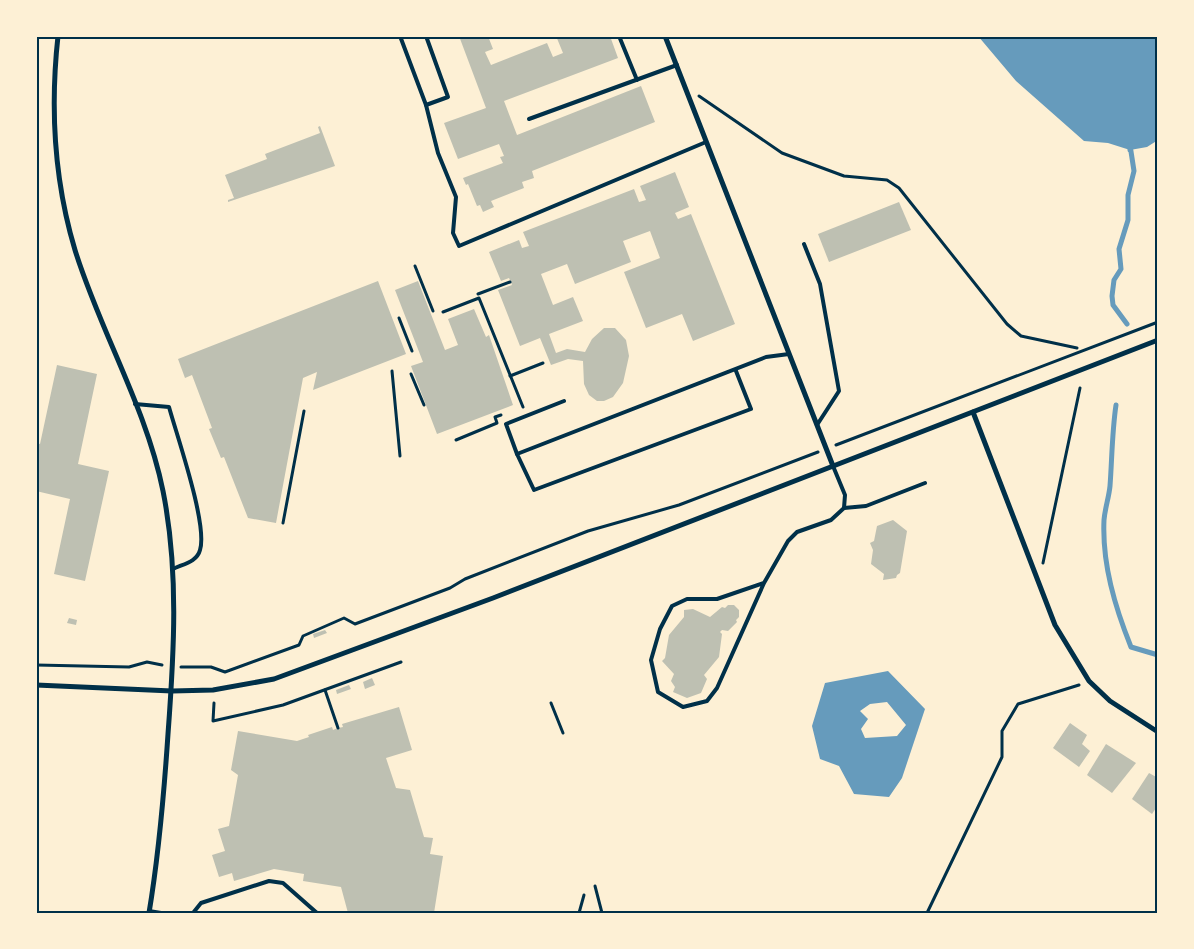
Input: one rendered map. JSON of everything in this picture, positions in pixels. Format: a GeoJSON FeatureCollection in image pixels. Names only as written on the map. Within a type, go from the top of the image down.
{"type":"FeatureCollection","features":[{"type":"Feature","properties":{"kind":"street"},"geometry":{"type":"LineString","coordinates":[[58,36],[53,81],[53,117],[63,199],[75,250],[135,404],[163,491],[173,569],[172,691],[158,862],[149,912]]}},
{"type":"Feature","properties":{"kind":"street"},"geometry":{"type":"LineString","coordinates":[[666,36],[833,466]]}},
{"type":"Feature","properties":{"kind":"street"},"geometry":{"type":"LineString","coordinates":[[36,685],[172,691],[213,690],[274,680],[494,598],[1158,340]]}},
{"type":"Feature","properties":{"kind":"street"},"geometry":{"type":"LineString","coordinates":[[973,412],[1055,624],[1089,681],[1110,701],[1158,732]]}},
{"type":"Feature","properties":{"kind":"lane"},"geometry":{"type":"LineString","coordinates":[[400,36],[426,105],[438,153],[456,197],[453,233],[459,246],[706,142]]}},
{"type":"Feature","properties":{"kind":"lane"},"geometry":{"type":"LineString","coordinates":[[426,36],[448,97],[426,105]]}},
{"type":"Feature","properties":{"kind":"lane"},"geometry":{"type":"LineString","coordinates":[[620,36],[637,80]]}},
{"type":"Feature","properties":{"kind":"lane"},"geometry":{"type":"LineString","coordinates":[[529,119],[677,65]]}},
{"type":"Feature","properties":{"kind":"lane"},"geometry":{"type":"LineString","coordinates":[[804,244],[820,284],[839,390],[817,425]]}},
{"type":"Feature","properties":{"kind":"lane"},"geometry":{"type":"LineString","coordinates":[[517,454],[736,371],[766,357],[789,354]]}},
{"type":"Feature","properties":{"kind":"lane"},"geometry":{"type":"LineString","coordinates":[[564,401],[506,424],[517,454],[534,490],[751,409],[736,371]]}},
{"type":"Feature","properties":{"kind":"lane"},"geometry":{"type":"LineString","coordinates":[[135,404],[169,407],[199,515],[200,551],[194,561],[173,569]]}},
{"type":"Feature","properties":{"kind":"lane"},"geometry":{"type":"LineString","coordinates":[[833,466],[845,495],[844,508]]}},
{"type":"Feature","properties":{"kind":"lane"},"geometry":{"type":"LineString","coordinates":[[764,583],[718,599],[687,599],[672,606],[660,629],[650,660],[658,692],[683,707],[708,700],[717,688],[764,583],[788,541],[797,532],[830,520],[844,508],[866,506],[925,483]]}},
{"type":"Feature","properties":{"kind":"lane"},"geometry":{"type":"LineString","coordinates":[[193,913],[201,903],[270,881],[283,883],[317,913]]}},
{"type":"Feature","properties":{"kind":"lane"},"geometry":{"type":"LineString","coordinates":[[149,912],[161,913]]}},
{"type":"Feature","properties":{"kind":"path"},"geometry":{"type":"LineString","coordinates":[[684,85],[782,153],[844,176],[887,180],[898,188],[1007,324],[1021,336],[1077,348]]}},
{"type":"Feature","properties":{"kind":"path"},"geometry":{"type":"LineString","coordinates":[[415,266],[434,310]]}},
{"type":"Feature","properties":{"kind":"path"},"geometry":{"type":"LineString","coordinates":[[478,294],[510,282]]}},
{"type":"Feature","properties":{"kind":"path"},"geometry":{"type":"LineString","coordinates":[[443,312],[480,298],[526,416]]}},
{"type":"Feature","properties":{"kind":"path"},"geometry":{"type":"LineString","coordinates":[[399,318],[412,350]]}},
{"type":"Feature","properties":{"kind":"path"},"geometry":{"type":"LineString","coordinates":[[36,665],[129,667],[148,662],[172,667],[211,667],[225,672],[299,645],[303,636],[344,618],[354,624],[450,588],[465,579],[588,531],[679,505],[1158,322]]}},
{"type":"Feature","properties":{"kind":"path"},"geometry":{"type":"LineString","coordinates":[[510,376],[543,363]]}},
{"type":"Feature","properties":{"kind":"path"},"geometry":{"type":"LineString","coordinates":[[392,371],[400,456]]}},
{"type":"Feature","properties":{"kind":"path"},"geometry":{"type":"LineString","coordinates":[[411,374],[424,405]]}},
{"type":"Feature","properties":{"kind":"path"},"geometry":{"type":"LineString","coordinates":[[1039,582],[1080,388]]}},
{"type":"Feature","properties":{"kind":"path"},"geometry":{"type":"LineString","coordinates":[[283,524],[304,411]]}},
{"type":"Feature","properties":{"kind":"path"},"geometry":{"type":"LineString","coordinates":[[456,440],[484,429]]}},
{"type":"Feature","properties":{"kind":"path"},"geometry":{"type":"LineString","coordinates":[[214,703],[213,721],[284,705],[401,662]]}},
{"type":"Feature","properties":{"kind":"path"},"geometry":{"type":"LineString","coordinates":[[927,913],[1002,757],[1002,731],[1018,704],[1089,681]]}},
{"type":"Feature","properties":{"kind":"path"},"geometry":{"type":"LineString","coordinates":[[325,690],[338,728]]}},
{"type":"Feature","properties":{"kind":"path"},"geometry":{"type":"LineString","coordinates":[[551,703],[563,732]]}},
{"type":"Feature","properties":{"kind":"path"},"geometry":{"type":"LineString","coordinates":[[595,886],[602,913]]}},
{"type":"Feature","properties":{"kind":"path"},"geometry":{"type":"LineString","coordinates":[[579,913],[584,895]]}},
{"type":"Feature","properties":{"kind":"water"},"geometry":{"type":"Polygon","coordinates":[[[978,36],[1158,36],[1158,140],[1147,147],[1130,150],[1108,143],[1084,141],[1016,81],[978,36]]]}},
{"type":"Feature","properties":{"kind":"water"},"geometry":{"type":"Polygon","coordinates":[[[888,671],[925,709],[902,778],[889,797],[854,794],[839,766],[820,759],[812,726],[825,683],[888,671]],[[887,702],[870,704],[860,711],[868,719],[861,729],[865,738],[897,736],[906,725],[887,702]]]}},
{"type":"Feature","properties":{"kind":"building"},"geometry":{"type":"Polygon","coordinates":[[[459,36],[488,36],[493,49],[485,52],[491,65],[547,43],[553,57],[563,53],[556,36],[610,36],[618,58],[504,101],[517,135],[641,86],[655,122],[532,171],[534,178],[522,182],[524,188],[491,201],[494,207],[483,212],[480,205],[477,206],[468,184],[466,185],[463,178],[503,163],[500,157],[504,156],[499,144],[458,159],[444,123],[486,108],[459,36]]]}},
{"type":"Feature","properties":{"kind":"building"},"geometry":{"type":"Polygon","coordinates":[[[320,126],[335,166],[228,202],[228,200],[234,198],[225,175],[267,159],[265,154],[320,133],[318,127],[320,126]]]}},
{"type":"Feature","properties":{"kind":"building"},"geometry":{"type":"Polygon","coordinates":[[[675,172],[689,207],[675,213],[678,219],[691,214],[735,324],[693,341],[682,314],[646,328],[624,272],[660,258],[650,231],[623,241],[631,262],[575,284],[567,264],[541,274],[553,305],[573,297],[583,321],[549,334],[556,353],[567,349],[585,352],[592,339],[604,328],[615,328],[626,340],[629,356],[623,383],[613,397],[604,401],[597,401],[589,395],[584,384],[583,361],[568,359],[551,365],[540,338],[520,346],[498,290],[512,285],[509,278],[501,281],[489,252],[519,240],[522,248],[529,246],[523,232],[634,189],[639,202],[646,200],[640,186],[675,172]]]}},
{"type":"Feature","properties":{"kind":"building"},"geometry":{"type":"Polygon","coordinates":[[[899,202],[911,230],[829,262],[818,234],[899,202]]]}},
{"type":"Feature","properties":{"kind":"building"},"geometry":{"type":"Polygon","coordinates":[[[378,281],[406,354],[313,390],[317,372],[303,378],[276,523],[248,518],[224,457],[221,458],[209,429],[212,428],[192,375],[185,378],[178,359],[378,281]]]}},
{"type":"Feature","properties":{"kind":"building"},"geometry":{"type":"Polygon","coordinates":[[[418,281],[445,350],[458,345],[448,319],[474,309],[486,337],[489,335],[513,405],[437,434],[411,366],[423,362],[395,290],[418,281]]]}},
{"type":"Feature","properties":{"kind":"building"},"geometry":{"type":"Polygon","coordinates":[[[57,365],[97,374],[78,464],[109,471],[85,581],[54,574],[70,499],[36,491],[36,443],[40,444],[57,365]]]}},
{"type":"Feature","properties":{"kind":"building"},"geometry":{"type":"Polygon","coordinates":[[[893,520],[907,531],[900,573],[896,578],[883,580],[884,574],[871,564],[873,550],[870,543],[874,541],[877,526],[893,520]]]}},
{"type":"Feature","properties":{"kind":"building"},"geometry":{"type":"Polygon","coordinates":[[[728,605],[734,605],[739,610],[739,617],[736,620],[737,622],[728,631],[722,630],[720,632],[722,634],[719,657],[704,675],[707,679],[701,693],[687,698],[673,692],[675,687],[671,681],[674,674],[662,661],[665,658],[669,635],[684,617],[684,610],[693,609],[710,617],[722,607],[725,608],[728,605]]]}},
{"type":"Feature","properties":{"kind":"building"},"geometry":{"type":"Polygon","coordinates":[[[69,618],[77,620],[76,625],[67,623],[69,618]]]}},
{"type":"Feature","properties":{"kind":"building"},"geometry":{"type":"Polygon","coordinates":[[[325,630],[327,633],[314,638],[313,634],[325,630]]]}},
{"type":"Feature","properties":{"kind":"building"},"geometry":{"type":"Polygon","coordinates":[[[372,678],[375,685],[365,689],[363,682],[372,678]]]}},
{"type":"Feature","properties":{"kind":"building"},"geometry":{"type":"Polygon","coordinates":[[[349,685],[351,689],[337,694],[336,690],[349,685]]]}},
{"type":"Feature","properties":{"kind":"building"},"geometry":{"type":"Polygon","coordinates":[[[399,707],[412,750],[386,758],[396,788],[410,790],[424,837],[433,838],[430,854],[443,856],[434,913],[348,913],[341,887],[303,881],[304,874],[274,869],[234,881],[232,873],[219,877],[212,855],[225,851],[218,829],[229,826],[238,775],[231,770],[238,731],[297,741],[332,727],[333,730],[343,727],[342,724],[399,707]]]}},
{"type":"Feature","properties":{"kind":"building"},"geometry":{"type":"Polygon","coordinates":[[[1070,723],[1087,735],[1082,744],[1090,751],[1079,767],[1053,748],[1070,723]]]}},
{"type":"Feature","properties":{"kind":"building"},"geometry":{"type":"Polygon","coordinates":[[[1106,744],[1136,763],[1112,793],[1087,775],[1106,744]]]}},
{"type":"Feature","properties":{"kind":"building"},"geometry":{"type":"Polygon","coordinates":[[[1149,773],[1158,778],[1158,805],[1152,814],[1132,799],[1149,773]]]}},
{"type":"Feature","properties":{"kind":"waterway"},"geometry":{"type":"LineString","coordinates":[[1127,324],[1113,305],[1112,296],[1114,280],[1121,269],[1119,249],[1128,220],[1128,195],[1134,171],[1130,145],[1130,150]]}},
{"type":"Feature","properties":{"kind":"waterway"},"geometry":{"type":"LineString","coordinates":[[1116,405],[1110,486],[1104,520],[1107,569],[1115,601],[1131,647],[1158,655]]}}]}
